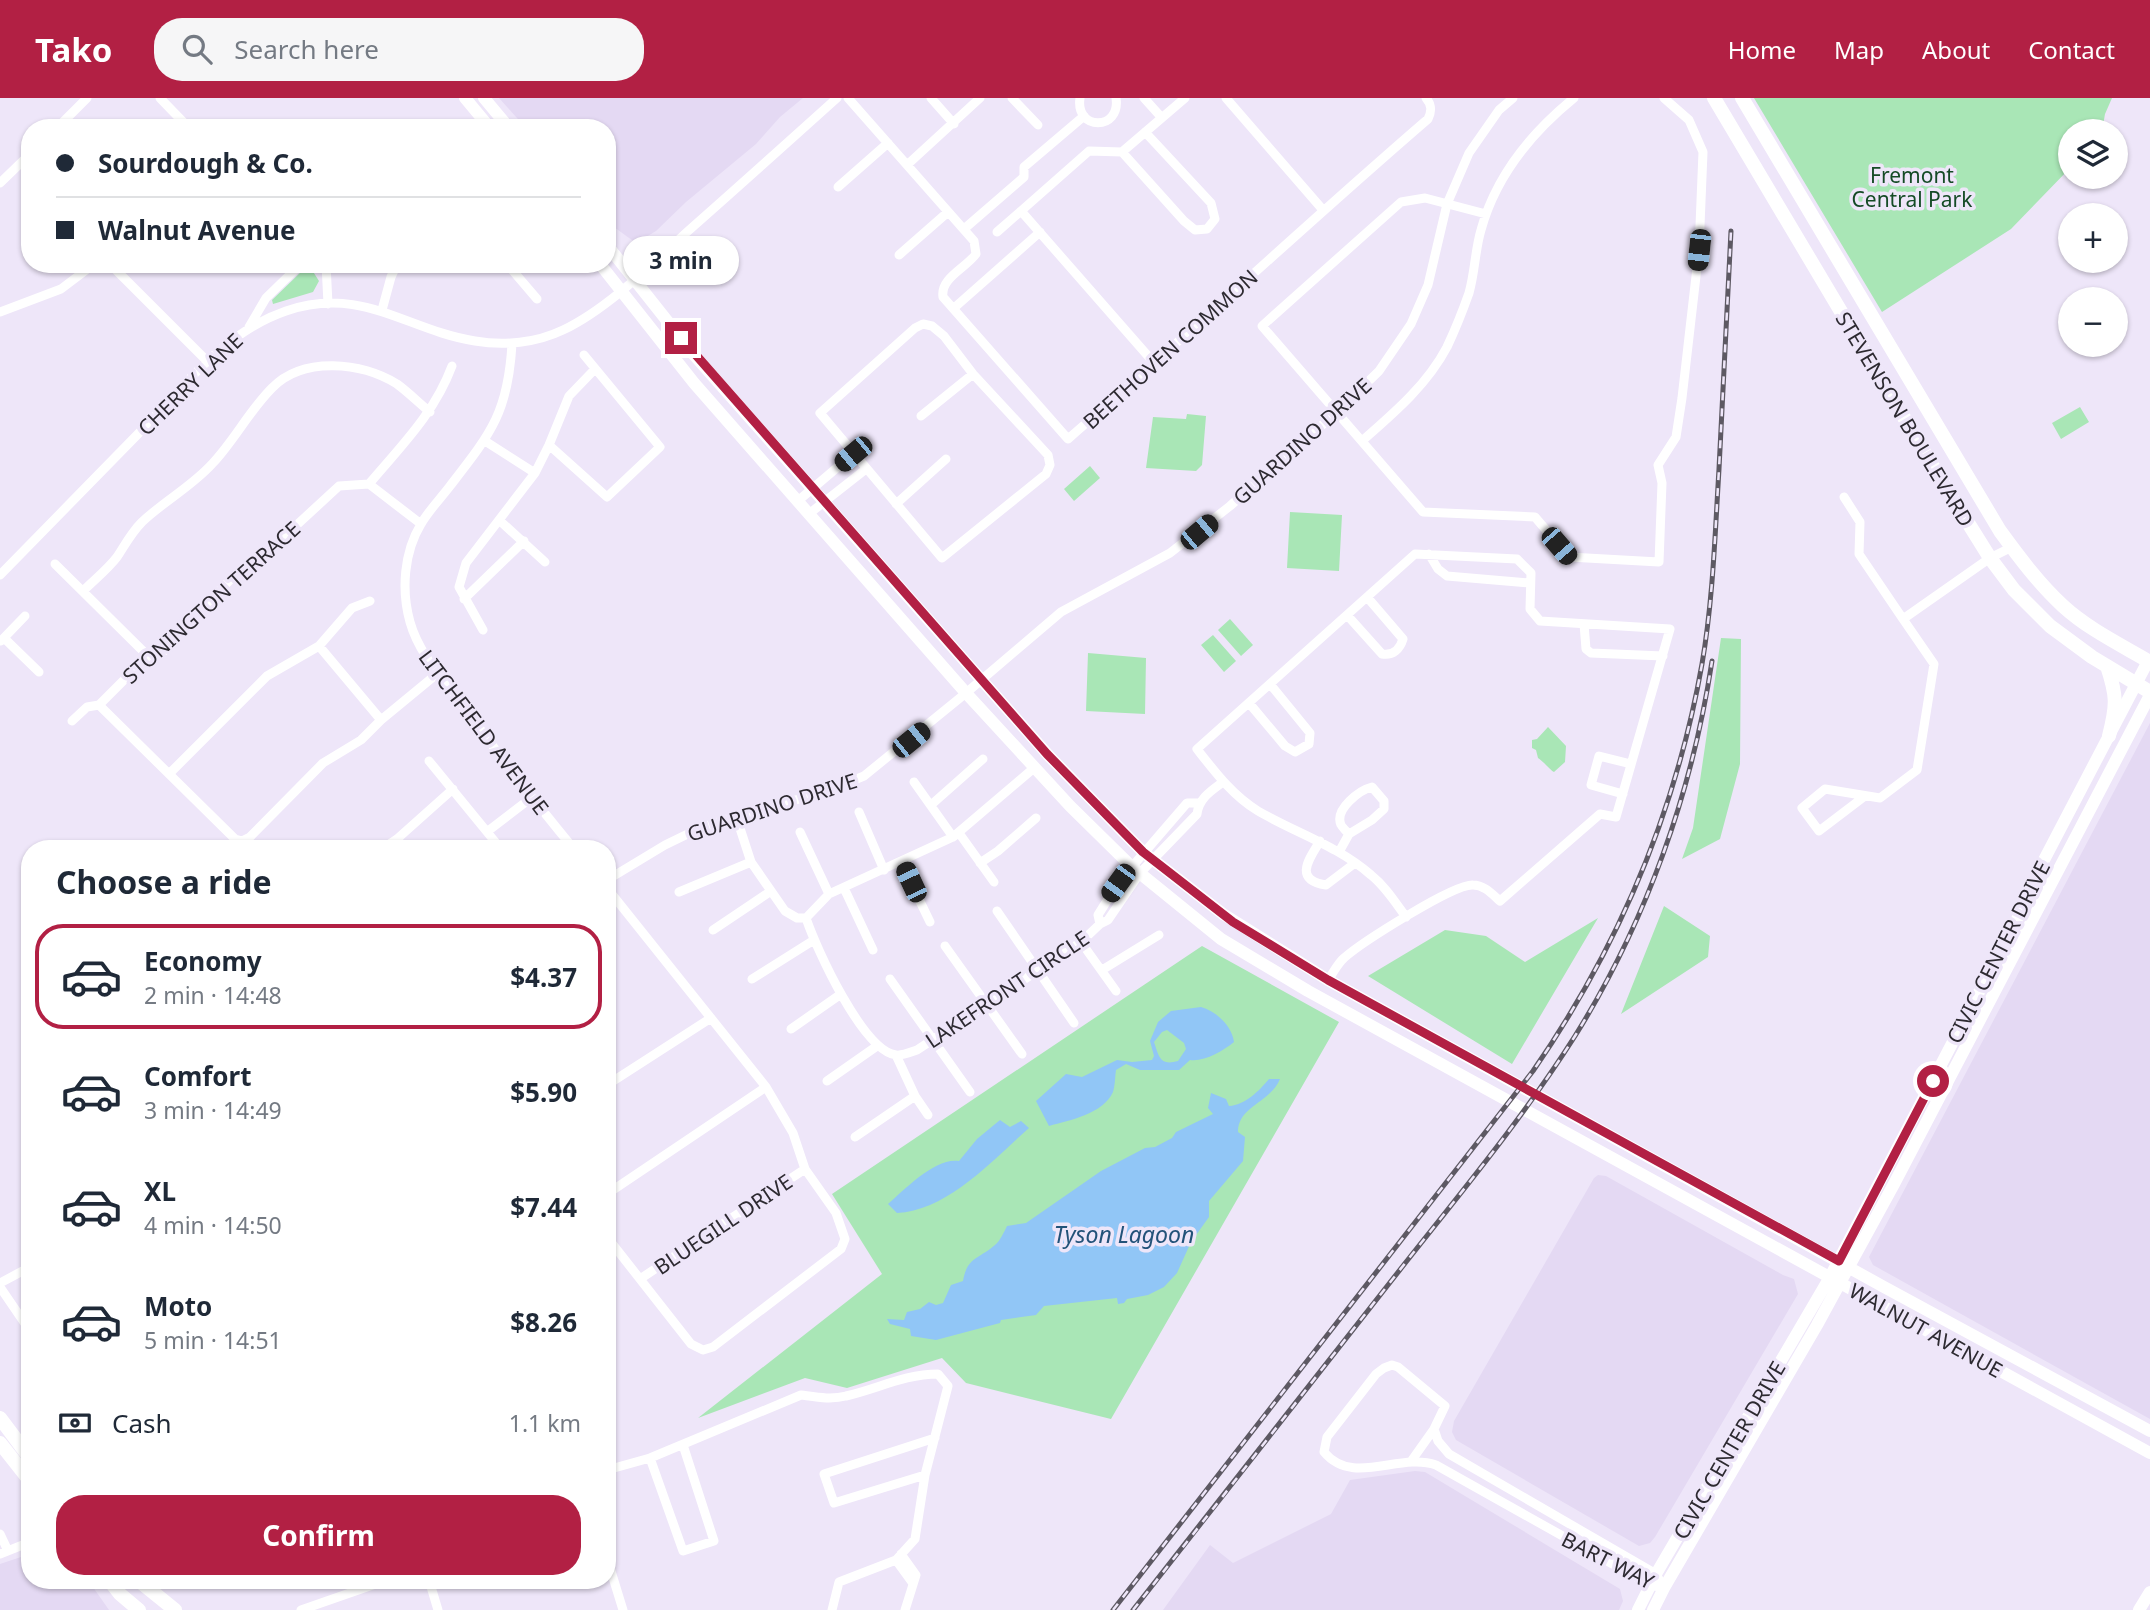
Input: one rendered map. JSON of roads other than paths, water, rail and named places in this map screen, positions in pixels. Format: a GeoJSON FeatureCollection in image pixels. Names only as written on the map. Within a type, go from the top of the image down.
{"type":"FeatureCollection","features":[{"type":"Feature","properties":{"kind":"main road"},"geometry":{"type":"LineString","coordinates":[[465,98],[482,119]]}},
{"type":"Feature","properties":{"kind":"main road"},"geometry":{"type":"LineString","coordinates":[[484,98],[502,119]]}},
{"type":"Feature","properties":{"kind":"main road","name":"STEVENSON BOULEVARD"},"geometry":{"type":"LineString","coordinates":[[1714,98],[1888,393],[1990,558],[2014,590],[2050,626],[2150,694]]}},
{"type":"Feature","properties":{"kind":"main road","name":"STEVENSON BOULEVARD"},"geometry":{"type":"LineString","coordinates":[[1742,98],[1947,444],[2012,547],[2065,608],[2105,636],[2149,660]]}},
{"type":"Feature","properties":{"kind":"main road","name":"WALNUT AVENUE"},"geometry":{"type":"LineString","coordinates":[[616,256],[695,356],[1049,755],[1148,856],[1233,922],[1328,980],[2150,1431]]}},
{"type":"Feature","properties":{"kind":"main road","name":"WALNUT AVENUE"},"geometry":{"type":"LineString","coordinates":[[607,273],[694,383],[1034,768],[1136,870],[1226,943],[2150,1453]]}},
{"type":"Feature","properties":{"kind":"main road","name":"CIVIC CENTER DRIVE"},"geometry":{"type":"LineString","coordinates":[[1653,1610],[1844,1264],[2025,904],[2044,860],[2149,660]]}},
{"type":"Feature","properties":{"kind":"main road"},"geometry":{"type":"LineString","coordinates":[[2107,666],[2114,687],[2116,708],[2109,736]]}},
{"type":"Feature","properties":{"kind":"main road","name":"CIVIC CENTER DRIVE"},"geometry":{"type":"LineString","coordinates":[[1844,1264],[1895,1184],[2150,694]]}},
{"type":"Feature","properties":{"kind":"main road"},"geometry":{"type":"LineString","coordinates":[[2128,737],[2150,718]]}},
{"type":"Feature","properties":{"kind":"main road","name":"CIVIC CENTER DRIVE"},"geometry":{"type":"LineString","coordinates":[[1638,1610],[1653,1580],[1835,1280]]}},
{"type":"Feature","properties":{"kind":"main road"},"geometry":{"type":"LineString","coordinates":[[0,1418],[21,1446]]}},
{"type":"Feature","properties":{"kind":"main road"},"geometry":{"type":"LineString","coordinates":[[0,1443],[21,1470]]}},
{"type":"Feature","properties":{"kind":"main road"},"geometry":{"type":"LineString","coordinates":[[116,1589],[139,1610]]}},
{"type":"Feature","properties":{"kind":"main road"},"geometry":{"type":"LineString","coordinates":[[149,1589],[175,1610]]}},
{"type":"Feature","properties":{"kind":"main road"},"geometry":{"type":"LineString","coordinates":[[2139,1610],[2150,1592]]}},
{"type":"Feature","properties":{"kind":"main road"},"geometry":{"type":"LineString","coordinates":[[120,1594],[126,1610]]}},
{"type":"Feature","properties":{"kind":"street"},"geometry":{"type":"LineString","coordinates":[[66,119],[87,98]]}},
{"type":"Feature","properties":{"kind":"street"},"geometry":{"type":"LineString","coordinates":[[160,98],[180,119]]}},
{"type":"Feature","properties":{"kind":"street","name":"CHERRY LANE"},"geometry":{"type":"LineString","coordinates":[[0,575],[208,362],[249,328],[286,311],[328,303],[382,310],[457,338],[495,344],[512,344],[561,331],[590,313],[634,279],[836,98]]}},
{"type":"Feature","properties":{"kind":"street"},"geometry":{"type":"LineString","coordinates":[[848,98],[974,241],[975,254],[945,284],[942,291],[943,297],[954,308],[1040,232]]}},
{"type":"Feature","properties":{"kind":"street"},"geometry":{"type":"LineString","coordinates":[[930,98],[954,124]]}},
{"type":"Feature","properties":{"kind":"street"},"geometry":{"type":"LineString","coordinates":[[907,165],[980,98]]}},
{"type":"Feature","properties":{"kind":"street"},"geometry":{"type":"LineString","coordinates":[[1013,98],[1038,125]]}},
{"type":"Feature","properties":{"kind":"street"},"geometry":{"type":"LineString","coordinates":[[1080,98],[1079,104],[1084,116],[1094,122],[1106,122],[1115,114],[1116,98]]}},
{"type":"Feature","properties":{"kind":"street"},"geometry":{"type":"LineString","coordinates":[[1144,98],[1162,118]]}},
{"type":"Feature","properties":{"kind":"street"},"geometry":{"type":"LineString","coordinates":[[997,232],[1089,151],[1122,152],[1185,98]]}},
{"type":"Feature","properties":{"kind":"street"},"geometry":{"type":"LineString","coordinates":[[1226,98],[1323,210]]}},
{"type":"Feature","properties":{"kind":"street","name":"BEETHOVEN COMMON"},"geometry":{"type":"LineString","coordinates":[[954,308],[1068,439],[1428,119],[1432,113],[1426,98]]}},
{"type":"Feature","properties":{"kind":"street","name":"GUARDINO DRIVE"},"geometry":{"type":"LineString","coordinates":[[616,875],[677,838],[736,816],[825,792],[864,776],[966,694],[1061,612],[1170,553],[1199,532],[1337,412],[1379,371],[1411,324],[1428,285],[1447,204],[1469,153],[1499,110],[1513,98]]}},
{"type":"Feature","properties":{"kind":"street"},"geometry":{"type":"LineString","coordinates":[[1362,441],[1385,422],[1427,378],[1446,347],[1469,292],[1486,214],[1509,166],[1527,142],[1574,98]]}},
{"type":"Feature","properties":{"kind":"street"},"geometry":{"type":"LineString","coordinates":[[1486,214],[1425,198],[1401,202],[1262,326],[1423,512],[1535,517],[1569,557],[1659,562],[1662,483],[1658,465],[1676,437],[1682,398],[1699,250],[1703,152],[1689,120],[1664,98]]}},
{"type":"Feature","properties":{"kind":"street"},"geometry":{"type":"LineString","coordinates":[[964,229],[1024,177],[1024,167],[1084,116]]}},
{"type":"Feature","properties":{"kind":"street"},"geometry":{"type":"LineString","coordinates":[[1122,152],[1184,221],[1195,230],[1207,229],[1215,219],[1212,203],[1145,132]]}},
{"type":"Feature","properties":{"kind":"street"},"geometry":{"type":"LineString","coordinates":[[838,187],[888,143]]}},
{"type":"Feature","properties":{"kind":"street"},"geometry":{"type":"LineString","coordinates":[[0,183],[21,163]]}},
{"type":"Feature","properties":{"kind":"street"},"geometry":{"type":"LineString","coordinates":[[1021,211],[1154,364]]}},
{"type":"Feature","properties":{"kind":"street"},"geometry":{"type":"LineString","coordinates":[[899,255],[948,212]]}},
{"type":"Feature","properties":{"kind":"street"},"geometry":{"type":"LineString","coordinates":[[0,312],[61,289],[82,273]]}},
{"type":"Feature","properties":{"kind":"street"},"geometry":{"type":"LineString","coordinates":[[119,273],[208,362]]}},
{"type":"Feature","properties":{"kind":"street"},"geometry":{"type":"LineString","coordinates":[[249,328],[267,298],[292,273]]}},
{"type":"Feature","properties":{"kind":"street"},"geometry":{"type":"LineString","coordinates":[[326,273],[328,303]]}},
{"type":"Feature","properties":{"kind":"street"},"geometry":{"type":"LineString","coordinates":[[382,310],[393,273]]}},
{"type":"Feature","properties":{"kind":"street"},"geometry":{"type":"LineString","coordinates":[[515,273],[537,299]]}},
{"type":"Feature","properties":{"kind":"street"},"geometry":{"type":"LineString","coordinates":[[923,324],[938,330],[972,374],[1048,456],[1050,465],[1049,470],[942,558],[820,413],[915,328],[923,324]]}},
{"type":"Feature","properties":{"kind":"street","name":"LITCHFIELD AVENUE"},"geometry":{"type":"LineString","coordinates":[[512,344],[508,386],[501,409],[485,440],[421,524],[411,547],[406,570],[405,596],[421,649],[531,798],[566,840]]}},
{"type":"Feature","properties":{"kind":"street"},"geometry":{"type":"LineString","coordinates":[[549,445],[607,496],[660,446],[584,355]]}},
{"type":"Feature","properties":{"kind":"street"},"geometry":{"type":"LineString","coordinates":[[83,591],[116,558],[126,540],[140,524],[183,492],[233,442],[273,386],[302,370],[333,365],[363,369],[397,384],[430,412]]}},
{"type":"Feature","properties":{"kind":"street"},"geometry":{"type":"LineString","coordinates":[[421,524],[369,484],[430,412],[443,391],[452,366]]}},
{"type":"Feature","properties":{"kind":"street"},"geometry":{"type":"LineString","coordinates":[[483,630],[459,587],[466,563],[534,473],[569,396],[595,369]]}},
{"type":"Feature","properties":{"kind":"street"},"geometry":{"type":"LineString","coordinates":[[921,416],[972,374]]}},
{"type":"Feature","properties":{"kind":"street"},"geometry":{"type":"LineString","coordinates":[[485,440],[534,473]]}},
{"type":"Feature","properties":{"kind":"street"},"geometry":{"type":"LineString","coordinates":[[799,500],[853,454]]}},
{"type":"Feature","properties":{"kind":"street"},"geometry":{"type":"LineString","coordinates":[[897,504],[946,459]]}},
{"type":"Feature","properties":{"kind":"street"},"geometry":{"type":"LineString","coordinates":[[810,513],[866,469]]}},
{"type":"Feature","properties":{"kind":"street","name":"STONINGTON TERRACE"},"geometry":{"type":"LineString","coordinates":[[72,721],[87,707],[99,705],[148,656],[164,651],[230,580],[262,557],[339,486],[369,484]]}},
{"type":"Feature","properties":{"kind":"street"},"geometry":{"type":"LineString","coordinates":[[1844,498],[1860,522],[1860,554],[1934,664],[1917,771],[1881,799],[1865,796],[1825,789],[1802,807],[1819,831],[1865,796]]}},
{"type":"Feature","properties":{"kind":"street"},"geometry":{"type":"LineString","coordinates":[[499,520],[545,562]]}},
{"type":"Feature","properties":{"kind":"street"},"geometry":{"type":"LineString","coordinates":[[464,599],[524,541]]}},
{"type":"Feature","properties":{"kind":"street"},"geometry":{"type":"LineString","coordinates":[[1903,619],[1990,558],[2012,547]]}},
{"type":"Feature","properties":{"kind":"street"},"geometry":{"type":"LineString","coordinates":[[1328,980],[1343,958],[1458,887],[1474,885],[1486,889],[1500,901],[1600,814],[1616,817],[1670,629],[1540,621],[1530,609],[1531,573],[1517,559],[1415,554],[1197,749],[1223,782],[1257,811],[1320,841],[1374,876],[1406,917]]}},
{"type":"Feature","properties":{"kind":"street"},"geometry":{"type":"LineString","coordinates":[[1429,554],[1438,569],[1447,576],[1530,583]]}},
{"type":"Feature","properties":{"kind":"street"},"geometry":{"type":"LineString","coordinates":[[55,564],[148,656]]}},
{"type":"Feature","properties":{"kind":"street"},"geometry":{"type":"LineString","coordinates":[[1347,615],[1382,654],[1395,652],[1403,639],[1367,597]]}},
{"type":"Feature","properties":{"kind":"street"},"geometry":{"type":"LineString","coordinates":[[169,774],[267,676],[319,646],[352,608],[370,601]]}},
{"type":"Feature","properties":{"kind":"street"},"geometry":{"type":"LineString","coordinates":[[25,616],[2,640],[38,672]]}},
{"type":"Feature","properties":{"kind":"street"},"geometry":{"type":"LineString","coordinates":[[1584,624],[1586,649],[1591,653],[1662,656]]}},
{"type":"Feature","properties":{"kind":"street"},"geometry":{"type":"LineString","coordinates":[[319,646],[382,720]]}},
{"type":"Feature","properties":{"kind":"street"},"geometry":{"type":"LineString","coordinates":[[248,840],[323,764],[361,740],[438,673]]}},
{"type":"Feature","properties":{"kind":"street"},"geometry":{"type":"LineString","coordinates":[[1249,703],[1285,746],[1295,752],[1304,749],[1309,744],[1310,733],[1270,684]]}},
{"type":"Feature","properties":{"kind":"street"},"geometry":{"type":"LineString","coordinates":[[99,705],[237,840]]}},
{"type":"Feature","properties":{"kind":"street"},"geometry":{"type":"LineString","coordinates":[[1623,794],[1591,785],[1599,756],[1631,764]]}},
{"type":"Feature","properties":{"kind":"street"},"geometry":{"type":"LineString","coordinates":[[931,805],[983,759]]}},
{"type":"Feature","properties":{"kind":"street"},"geometry":{"type":"LineString","coordinates":[[429,761],[494,840]]}},
{"type":"Feature","properties":{"kind":"street"},"geometry":{"type":"LineString","coordinates":[[736,816],[751,862],[785,911],[797,918],[806,918],[828,894],[956,835],[1034,768]]}},
{"type":"Feature","properties":{"kind":"street"},"geometry":{"type":"LineString","coordinates":[[914,782],[994,882]]}},
{"type":"Feature","properties":{"kind":"street"},"geometry":{"type":"LineString","coordinates":[[1148,856],[1187,803],[1198,803],[1223,782]]}},
{"type":"Feature","properties":{"kind":"street"},"geometry":{"type":"LineString","coordinates":[[1339,852],[1349,834],[1384,809],[1384,802],[1372,788],[1365,789],[1343,810],[1340,816],[1341,825],[1349,834]]}},
{"type":"Feature","properties":{"kind":"street"},"geometry":{"type":"LineString","coordinates":[[397,839],[453,789]]}},
{"type":"Feature","properties":{"kind":"street"},"geometry":{"type":"LineString","coordinates":[[488,831],[531,798]]}},
{"type":"Feature","properties":{"kind":"street"},"geometry":{"type":"LineString","coordinates":[[1148,856],[1197,814],[1198,803]]}},
{"type":"Feature","properties":{"kind":"street"},"geometry":{"type":"LineString","coordinates":[[859,812],[884,870]]}},
{"type":"Feature","properties":{"kind":"street"},"geometry":{"type":"LineString","coordinates":[[980,863],[1036,818]]}},
{"type":"Feature","properties":{"kind":"street"},"geometry":{"type":"LineString","coordinates":[[800,832],[828,894]]}},
{"type":"Feature","properties":{"kind":"street"},"geometry":{"type":"LineString","coordinates":[[1320,841],[1307,862],[1306,874],[1317,884],[1326,885],[1356,863]]}},
{"type":"Feature","properties":{"kind":"street","name":"LAKEFRONT CIRCLE"},"geometry":{"type":"LineString","coordinates":[[896,1055],[917,1050],[1081,942],[1100,924],[1098,915],[1105,902],[1148,856]]}},
{"type":"Feature","properties":{"kind":"street"},"geometry":{"type":"LineString","coordinates":[[679,892],[751,862]]}},
{"type":"Feature","properties":{"kind":"street"},"geometry":{"type":"LineString","coordinates":[[901,862],[930,922]]}},
{"type":"Feature","properties":{"kind":"street"},"geometry":{"type":"LineString","coordinates":[[844,888],[873,950]]}},
{"type":"Feature","properties":{"kind":"street"},"geometry":{"type":"LineString","coordinates":[[713,930],[771,891]]}},
{"type":"Feature","properties":{"kind":"street"},"geometry":{"type":"LineString","coordinates":[[616,899],[766,1087],[793,1133],[805,1169],[836,1213],[845,1239],[841,1249],[713,1347],[702,1350],[691,1344],[616,1248]]}},
{"type":"Feature","properties":{"kind":"street"},"geometry":{"type":"LineString","coordinates":[[997,911],[1074,1023]]}},
{"type":"Feature","properties":{"kind":"street"},"geometry":{"type":"LineString","coordinates":[[806,918],[841,994],[877,1046],[896,1055],[915,1096],[928,1115]]}},
{"type":"Feature","properties":{"kind":"street"},"geometry":{"type":"LineString","coordinates":[[1102,970],[1159,935]]}},
{"type":"Feature","properties":{"kind":"street"},"geometry":{"type":"LineString","coordinates":[[752,979],[814,940]]}},
{"type":"Feature","properties":{"kind":"street"},"geometry":{"type":"LineString","coordinates":[[1081,942],[1116,991]]}},
{"type":"Feature","properties":{"kind":"street"},"geometry":{"type":"LineString","coordinates":[[945,946],[1021,1054]]}},
{"type":"Feature","properties":{"kind":"street"},"geometry":{"type":"LineString","coordinates":[[890,979],[970,1092]]}},
{"type":"Feature","properties":{"kind":"street"},"geometry":{"type":"LineString","coordinates":[[791,1030],[841,994]]}},
{"type":"Feature","properties":{"kind":"street"},"geometry":{"type":"LineString","coordinates":[[616,1080],[711,1018]]}},
{"type":"Feature","properties":{"kind":"street"},"geometry":{"type":"LineString","coordinates":[[827,1081],[877,1046]]}},
{"type":"Feature","properties":{"kind":"street"},"geometry":{"type":"LineString","coordinates":[[616,1188],[766,1087]]}},
{"type":"Feature","properties":{"kind":"street"},"geometry":{"type":"LineString","coordinates":[[855,1138],[915,1096]]}},
{"type":"Feature","properties":{"kind":"street","name":"BLUEGILL DRIVE"},"geometry":{"type":"LineString","coordinates":[[640,1279],[805,1169]]}},
{"type":"Feature","properties":{"kind":"street"},"geometry":{"type":"LineString","coordinates":[[21,1272],[1,1282],[21,1316]]}},
{"type":"Feature","properties":{"kind":"street","name":"BART WAY"},"geometry":{"type":"LineString","coordinates":[[1412,1460],[1434,1429],[1445,1406],[1419,1383],[1392,1365],[1376,1374],[1327,1437],[1324,1452],[1329,1458],[1346,1468],[1412,1460],[1441,1467],[1653,1580]]}},
{"type":"Feature","properties":{"kind":"street"},"geometry":{"type":"LineString","coordinates":[[616,1467],[650,1458],[801,1395],[844,1397],[918,1374],[938,1374],[948,1385],[925,1475],[915,1539],[898,1557],[839,1582],[832,1610]]}},
{"type":"Feature","properties":{"kind":"street","name":"BART WAY"},"geometry":{"type":"LineString","coordinates":[[1434,1429],[1449,1454],[1664,1588]]}},
{"type":"Feature","properties":{"kind":"street"},"geometry":{"type":"LineString","coordinates":[[925,1475],[834,1503],[824,1474],[935,1438]]}},
{"type":"Feature","properties":{"kind":"street"},"geometry":{"type":"LineString","coordinates":[[650,1458],[682,1551],[714,1541],[683,1444]]}},
{"type":"Feature","properties":{"kind":"street"},"geometry":{"type":"LineString","coordinates":[[0,1534],[4,1552],[21,1545]]}},
{"type":"Feature","properties":{"kind":"street"},"geometry":{"type":"LineString","coordinates":[[898,1557],[914,1579],[905,1610]]}},
{"type":"Feature","properties":{"kind":"street"},"geometry":{"type":"LineString","coordinates":[[616,1587],[623,1610]]}},
{"type":"Feature","properties":{"kind":"street"},"geometry":{"type":"LineString","coordinates":[[301,1610],[361,1589]]}},
{"type":"Feature","properties":{"kind":"street"},"geometry":{"type":"LineString","coordinates":[[432,1589],[438,1610]]}},
{"type":"Feature","properties":{"kind":"water"},"geometry":{"type":"Polygon","coordinates":[[[1201,1007],[1207,1009],[1227,1025],[1234,1042],[1213,1055],[1190,1060],[1179,1070],[1140,1070],[1126,1064],[1116,1070],[1113,1092],[1102,1106],[1085,1115],[1049,1126],[1036,1101],[1066,1074],[1082,1077],[1117,1060],[1152,1060],[1154,1056],[1150,1041],[1158,1022],[1171,1011],[1201,1007]],[[1167,1030],[1154,1042],[1159,1056],[1167,1062],[1178,1061],[1186,1049],[1184,1043],[1167,1030]]]}},
{"type":"Feature","properties":{"kind":"water","name":"Tyson Lagoon"},"geometry":{"type":"Polygon","coordinates":[[[1269,1079],[1280,1079],[1269,1094],[1249,1110],[1239,1123],[1238,1132],[1245,1137],[1243,1161],[1209,1201],[1209,1217],[1191,1242],[1177,1273],[1164,1287],[1118,1304],[1117,1298],[1044,1306],[1036,1315],[1001,1320],[1000,1323],[936,1340],[911,1336],[910,1329],[890,1324],[887,1319],[904,1320],[907,1312],[920,1309],[929,1302],[936,1305],[943,1303],[951,1285],[963,1281],[967,1267],[997,1243],[1007,1226],[1026,1223],[1101,1171],[1145,1148],[1155,1147],[1172,1138],[1176,1132],[1213,1114],[1208,1108],[1211,1093],[1226,1099],[1229,1106],[1235,1105],[1251,1097],[1269,1079]]]}},
{"type":"Feature","properties":{"kind":"water"},"geometry":{"type":"Polygon","coordinates":[[[1000,1120],[1010,1127],[1021,1121],[1029,1128],[968,1182],[951,1194],[916,1210],[897,1213],[888,1204],[931,1169],[950,1161],[959,1161],[977,1139],[1000,1120]]]}},
{"type":"Feature","properties":{"kind":"railway"},"geometry":{"type":"LineString","coordinates":[[1113,1610],[1533,1071],[1592,976],[1640,876],[1677,772],[1691,719],[1706,640],[1715,542],[1731,231]]}},
{"type":"Feature","properties":{"kind":"railway"},"geometry":{"type":"LineString","coordinates":[[1133,1610],[1485,1162],[1532,1100],[1575,1036],[1624,948],[1663,855],[1692,759],[1712,661]]}},
{"type":"Feature","properties":{"kind":"park label","name":"Fremont Central Park"},"geometry":{"type":"Point","coordinates":[1912,187]}}]}
